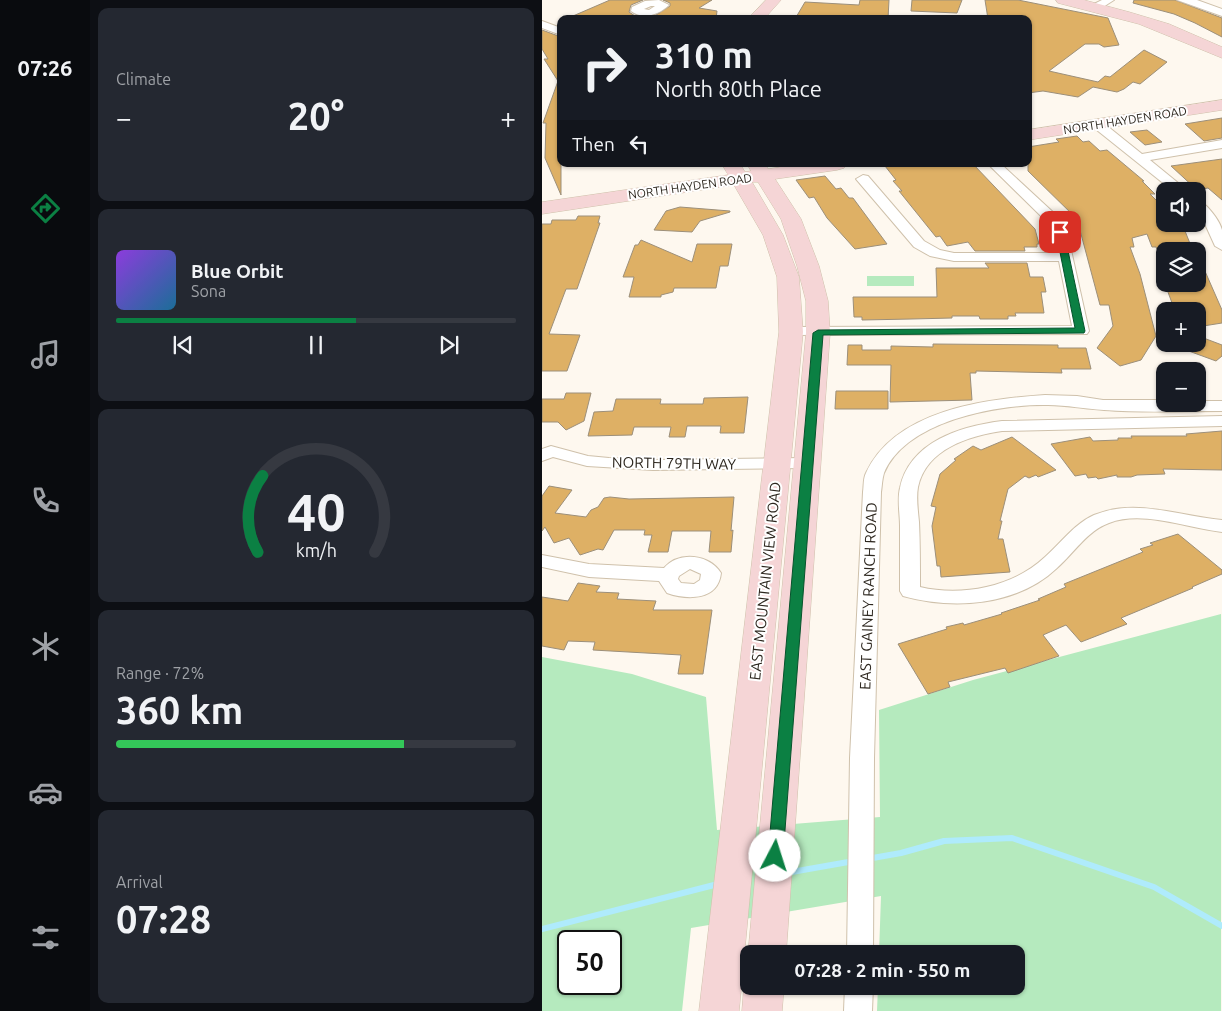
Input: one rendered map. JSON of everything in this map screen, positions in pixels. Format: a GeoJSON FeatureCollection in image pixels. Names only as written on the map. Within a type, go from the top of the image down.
{"type":"FeatureCollection","features":[{"type":"Feature","properties":{"kind":"main road"},"geometry":{"type":"LineString","coordinates":[[740,14],[755,0]]}},
{"type":"Feature","properties":{"kind":"main road"},"geometry":{"type":"LineString","coordinates":[[759,15],[774,0]]}},
{"type":"Feature","properties":{"kind":"main road"},"geometry":{"type":"LineString","coordinates":[[1063,0],[1102,3],[1222,53]]}},
{"type":"Feature","properties":{"kind":"main road","name":"NORTH HAYDEN ROAD"},"geometry":{"type":"LineString","coordinates":[[1032,119],[1222,92]]}},
{"type":"Feature","properties":{"kind":"main road","name":"NORTH HAYDEN ROAD"},"geometry":{"type":"LineString","coordinates":[[1032,134],[1222,105]]}},
{"type":"Feature","properties":{"kind":"main road","name":"NORTH HAYDEN ROAD"},"geometry":{"type":"LineString","coordinates":[[542,193],[744,168],[768,167]]}},
{"type":"Feature","properties":{"kind":"main road","name":"NORTH HAYDEN ROAD"},"geometry":{"type":"LineString","coordinates":[[542,208],[744,168]]}},
{"type":"Feature","properties":{"kind":"main road","name":"EAST MOUNTAIN VIEW ROAD"},"geometry":{"type":"LineString","coordinates":[[744,168],[773,235],[805,332],[808,463],[768,942]]}},
{"type":"Feature","properties":{"kind":"main road","name":"EAST MOUNTAIN VIEW ROAD"},"geometry":{"type":"LineString","coordinates":[[719,1011],[778,464],[805,332]]}},
{"type":"Feature","properties":{"kind":"main road"},"geometry":{"type":"LineString","coordinates":[[762,1011],[763,995]]}},
{"type":"Feature","properties":{"kind":"street"},"geometry":{"type":"LineString","coordinates":[[1182,0],[1197,3],[1222,13]]}},
{"type":"Feature","properties":{"kind":"street"},"geometry":{"type":"LineString","coordinates":[[542,24],[557,30]]}},
{"type":"Feature","properties":{"kind":"street"},"geometry":{"type":"LineString","coordinates":[[1098,124],[1170,182]]}},
{"type":"Feature","properties":{"kind":"street"},"geometry":{"type":"LineString","coordinates":[[1139,158],[1222,144]]}},
{"type":"Feature","properties":{"kind":"street"},"geometry":{"type":"LineString","coordinates":[[805,332],[1081,331],[1060,232],[1050,217],[997,167]]}},
{"type":"Feature","properties":{"kind":"street"},"geometry":{"type":"LineString","coordinates":[[863,179],[918,244],[935,253],[954,257],[1065,257]]}},
{"type":"Feature","properties":{"kind":"street"},"geometry":{"type":"LineString","coordinates":[[1206,215],[1212,222],[1222,246]]}},
{"type":"Feature","properties":{"kind":"street","name":"EAST GAINEY RANCH ROAD"},"geometry":{"type":"LineString","coordinates":[[1087,401],[1101,397],[1156,397]]}},
{"type":"Feature","properties":{"kind":"street"},"geometry":{"type":"LineString","coordinates":[[1206,397],[1222,397]]}},
{"type":"Feature","properties":{"kind":"street","name":"EAST GAINEY RANCH ROAD"},"geometry":{"type":"LineString","coordinates":[[860,945],[862,796],[872,492],[875,474],[881,463],[898,443],[940,419],[988,405],[1009,402],[1087,401],[1103,405],[1222,406]]}},
{"type":"Feature","properties":{"kind":"street"},"geometry":{"type":"LineString","coordinates":[[1222,421],[1002,426],[970,431],[949,440],[931,451],[917,467],[909,485],[910,591],[921,595],[947,598],[985,594],[1011,587],[1044,570],[1085,528],[1102,519],[1124,513],[1145,513],[1222,526]]}},
{"type":"Feature","properties":{"kind":"street","name":"NORTH 79TH WAY"},"geometry":{"type":"LineString","coordinates":[[542,456],[551,451],[587,461],[653,465],[808,463]]}},
{"type":"Feature","properties":{"kind":"street"},"geometry":{"type":"LineString","coordinates":[[542,561],[566,568],[602,572],[669,575]]}},
{"type":"Feature","properties":{"kind":"street"},"geometry":{"type":"LineString","coordinates":[[858,1011],[859,995]]}},
{"type":"Feature","properties":{"kind":"green space"},"geometry":{"type":"Polygon","coordinates":[[[867,276],[914,276],[914,286],[867,286],[867,276]]]}},
{"type":"Feature","properties":{"kind":"green space"},"geometry":{"type":"Polygon","coordinates":[[[1221,614],[1221,1011],[877,1011],[878,995],[1025,995],[1025,945],[879,945],[881,896],[691,928],[682,1011],[542,1011],[542,657],[632,674],[706,697],[717,830],[880,817],[879,710],[973,680],[1221,614]]]}},
{"type":"Feature","properties":{"kind":"building"},"geometry":{"type":"Polygon","coordinates":[[[610,0],[643,0],[631,5],[629,12],[634,15],[575,15],[610,0]]]}},
{"type":"Feature","properties":{"kind":"building"},"geometry":{"type":"Polygon","coordinates":[[[663,0],[712,0],[699,8],[717,11],[716,15],[656,15],[670,6],[670,3],[663,0]]]}},
{"type":"Feature","properties":{"kind":"building"},"geometry":{"type":"Polygon","coordinates":[[[860,0],[889,0],[888,15],[797,15],[805,2],[859,5],[860,0]]]}},
{"type":"Feature","properties":{"kind":"building"},"geometry":{"type":"Polygon","coordinates":[[[912,0],[962,0],[957,13],[911,11],[912,0]]]}},
{"type":"Feature","properties":{"kind":"building"},"geometry":{"type":"Polygon","coordinates":[[[985,0],[1018,0],[1108,18],[1119,45],[1104,47],[1099,44],[1085,44],[1049,71],[1098,82],[1105,76],[1110,77],[1144,50],[1167,62],[1140,84],[1133,82],[1117,92],[1093,87],[1078,97],[1043,91],[1032,92],[1032,15],[987,15],[985,0]]]}},
{"type":"Feature","properties":{"kind":"building"},"geometry":{"type":"Polygon","coordinates":[[[1134,0],[1175,0],[1222,18],[1222,37],[1174,14],[1133,3],[1134,0]]]}},
{"type":"Feature","properties":{"kind":"building"},"geometry":{"type":"Polygon","coordinates":[[[542,30],[557,36],[557,79],[544,59],[548,59],[542,49],[542,30]]]}},
{"type":"Feature","properties":{"kind":"building"},"geometry":{"type":"Polygon","coordinates":[[[557,84],[557,167],[561,167],[561,195],[545,158],[546,123],[543,123],[557,84]]]}},
{"type":"Feature","properties":{"kind":"building"},"geometry":{"type":"Polygon","coordinates":[[[1222,118],[1222,138],[1204,141],[1185,124],[1222,118]]]}},
{"type":"Feature","properties":{"kind":"building"},"geometry":{"type":"Polygon","coordinates":[[[1147,130],[1162,142],[1145,145],[1130,132],[1147,130]]]}},
{"type":"Feature","properties":{"kind":"building"},"geometry":{"type":"Polygon","coordinates":[[[1077,136],[1083,142],[1089,141],[1100,151],[1107,150],[1144,181],[1142,181],[1155,194],[1150,194],[1156,200],[1156,232],[1185,232],[1189,242],[1156,242],[1156,247],[1152,247],[1147,234],[1132,238],[1134,247],[1130,247],[1140,274],[1156,336],[1141,360],[1120,366],[1097,348],[1113,326],[1109,305],[1100,305],[1077,219],[1028,171],[1028,167],[1032,167],[1032,146],[1059,142],[1056,139],[1077,136]]]}},
{"type":"Feature","properties":{"kind":"building"},"geometry":{"type":"Polygon","coordinates":[[[1222,159],[1222,200],[1206,188],[1206,182],[1188,182],[1171,166],[1222,159]]]}},
{"type":"Feature","properties":{"kind":"building"},"geometry":{"type":"Polygon","coordinates":[[[886,167],[976,167],[1035,229],[1039,244],[1037,244],[1037,247],[1024,247],[1025,251],[975,251],[968,242],[947,246],[940,236],[936,237],[899,191],[902,191],[893,181],[896,180],[886,167]]]}},
{"type":"Feature","properties":{"kind":"building"},"geometry":{"type":"Polygon","coordinates":[[[825,176],[836,189],[841,188],[849,198],[853,198],[887,244],[855,249],[827,218],[814,197],[809,198],[796,180],[825,176]]]}},
{"type":"Feature","properties":{"kind":"building"},"geometry":{"type":"Polygon","coordinates":[[[680,207],[730,212],[700,221],[692,232],[654,230],[666,211],[680,207]]]}},
{"type":"Feature","properties":{"kind":"building"},"geometry":{"type":"Polygon","coordinates":[[[578,216],[600,216],[598,223],[600,223],[577,289],[566,289],[549,334],[580,335],[567,371],[542,371],[542,224],[551,224],[552,220],[576,220],[578,216]]]}},
{"type":"Feature","properties":{"kind":"building"},"geometry":{"type":"Polygon","coordinates":[[[641,240],[692,262],[697,244],[732,244],[728,266],[720,266],[716,288],[674,288],[673,292],[661,295],[661,297],[629,297],[634,277],[623,277],[635,245],[638,245],[641,240]]]}},
{"type":"Feature","properties":{"kind":"building"},"geometry":{"type":"Polygon","coordinates":[[[985,263],[1027,263],[1030,277],[1043,277],[1046,292],[1041,292],[1044,313],[1015,313],[1016,316],[1008,316],[1008,319],[952,316],[952,318],[862,320],[862,317],[854,317],[853,297],[937,297],[936,268],[989,268],[985,263]]]}},
{"type":"Feature","properties":{"kind":"building"},"geometry":{"type":"Polygon","coordinates":[[[1206,274],[1222,310],[1222,323],[1206,326],[1206,302],[1172,302],[1168,292],[1206,292],[1206,274]]]}},
{"type":"Feature","properties":{"kind":"building"},"geometry":{"type":"Polygon","coordinates":[[[1206,339],[1222,345],[1222,356],[1216,361],[1191,352],[1206,352],[1206,339]]]}},
{"type":"Feature","properties":{"kind":"building"},"geometry":{"type":"Polygon","coordinates":[[[933,344],[1058,345],[1058,348],[1086,348],[1091,369],[1061,369],[1062,373],[976,371],[976,373],[970,373],[972,400],[890,402],[891,365],[847,365],[848,345],[862,345],[862,350],[891,350],[891,346],[933,347],[933,344]]]}},
{"type":"Feature","properties":{"kind":"building"},"geometry":{"type":"Polygon","coordinates":[[[836,391],[888,391],[888,409],[835,409],[836,391]]]}},
{"type":"Feature","properties":{"kind":"building"},"geometry":{"type":"Polygon","coordinates":[[[566,393],[591,393],[584,421],[566,430],[558,422],[542,422],[542,399],[564,399],[566,393]]]}},
{"type":"Feature","properties":{"kind":"building"},"geometry":{"type":"Polygon","coordinates":[[[748,397],[744,433],[720,433],[721,426],[687,426],[685,437],[669,437],[671,427],[634,427],[632,435],[588,436],[594,412],[613,411],[616,399],[661,399],[660,404],[703,404],[704,398],[748,397]]]}},
{"type":"Feature","properties":{"kind":"building"},"geometry":{"type":"Polygon","coordinates":[[[1222,431],[1222,470],[1163,469],[1165,474],[1131,477],[1117,477],[1117,475],[1098,479],[1096,477],[1088,478],[1086,474],[1075,476],[1051,444],[1090,437],[1093,441],[1118,440],[1118,438],[1132,438],[1131,436],[1187,436],[1186,434],[1222,431]]]}},
{"type":"Feature","properties":{"kind":"building"},"geometry":{"type":"Polygon","coordinates":[[[1012,437],[1056,470],[1038,477],[1036,475],[1029,478],[1025,476],[1008,489],[1000,521],[1002,521],[998,539],[1003,539],[1010,572],[941,577],[940,566],[937,566],[932,526],[936,507],[931,506],[940,474],[956,460],[954,459],[973,446],[981,450],[1012,437]]]}},
{"type":"Feature","properties":{"kind":"building"},"geometry":{"type":"Polygon","coordinates":[[[549,486],[572,490],[555,513],[586,517],[591,510],[598,507],[604,498],[610,497],[629,499],[734,497],[731,552],[709,552],[711,531],[672,531],[668,552],[648,552],[652,535],[644,535],[645,530],[614,530],[603,550],[598,549],[580,555],[569,538],[554,543],[545,527],[542,531],[542,496],[549,486]]]}},
{"type":"Feature","properties":{"kind":"building"},"geometry":{"type":"Polygon","coordinates":[[[1178,534],[1222,570],[1222,574],[1121,618],[1127,624],[1081,642],[1066,625],[1043,635],[1059,656],[1008,673],[1005,668],[948,682],[950,687],[928,694],[898,644],[947,629],[946,627],[963,623],[964,625],[1002,614],[1040,600],[1038,599],[1066,587],[1064,584],[1143,552],[1140,549],[1153,545],[1150,543],[1178,534]]]}},
{"type":"Feature","properties":{"kind":"building"},"geometry":{"type":"Polygon","coordinates":[[[578,583],[600,586],[596,592],[619,593],[617,599],[656,601],[653,610],[712,610],[703,674],[678,674],[681,655],[593,650],[595,642],[568,641],[564,650],[542,646],[542,597],[568,601],[578,583]]]}},
{"type":"Feature","properties":{"kind":"waterway"},"geometry":{"type":"LineString","coordinates":[[867,859],[901,853],[944,841],[1012,838],[1154,887],[1222,926]]}},
{"type":"Feature","properties":{"kind":"waterway"},"geometry":{"type":"LineString","coordinates":[[786,873],[854,861]]}},
{"type":"Feature","properties":{"kind":"waterway"},"geometry":{"type":"LineString","coordinates":[[542,929],[718,884]]}},
{"type":"Feature","properties":{"kind":"route"},"geometry":{"type":"LineString","coordinates":[[775,856],[818,333],[1081,331],[1060,232]]}}]}
